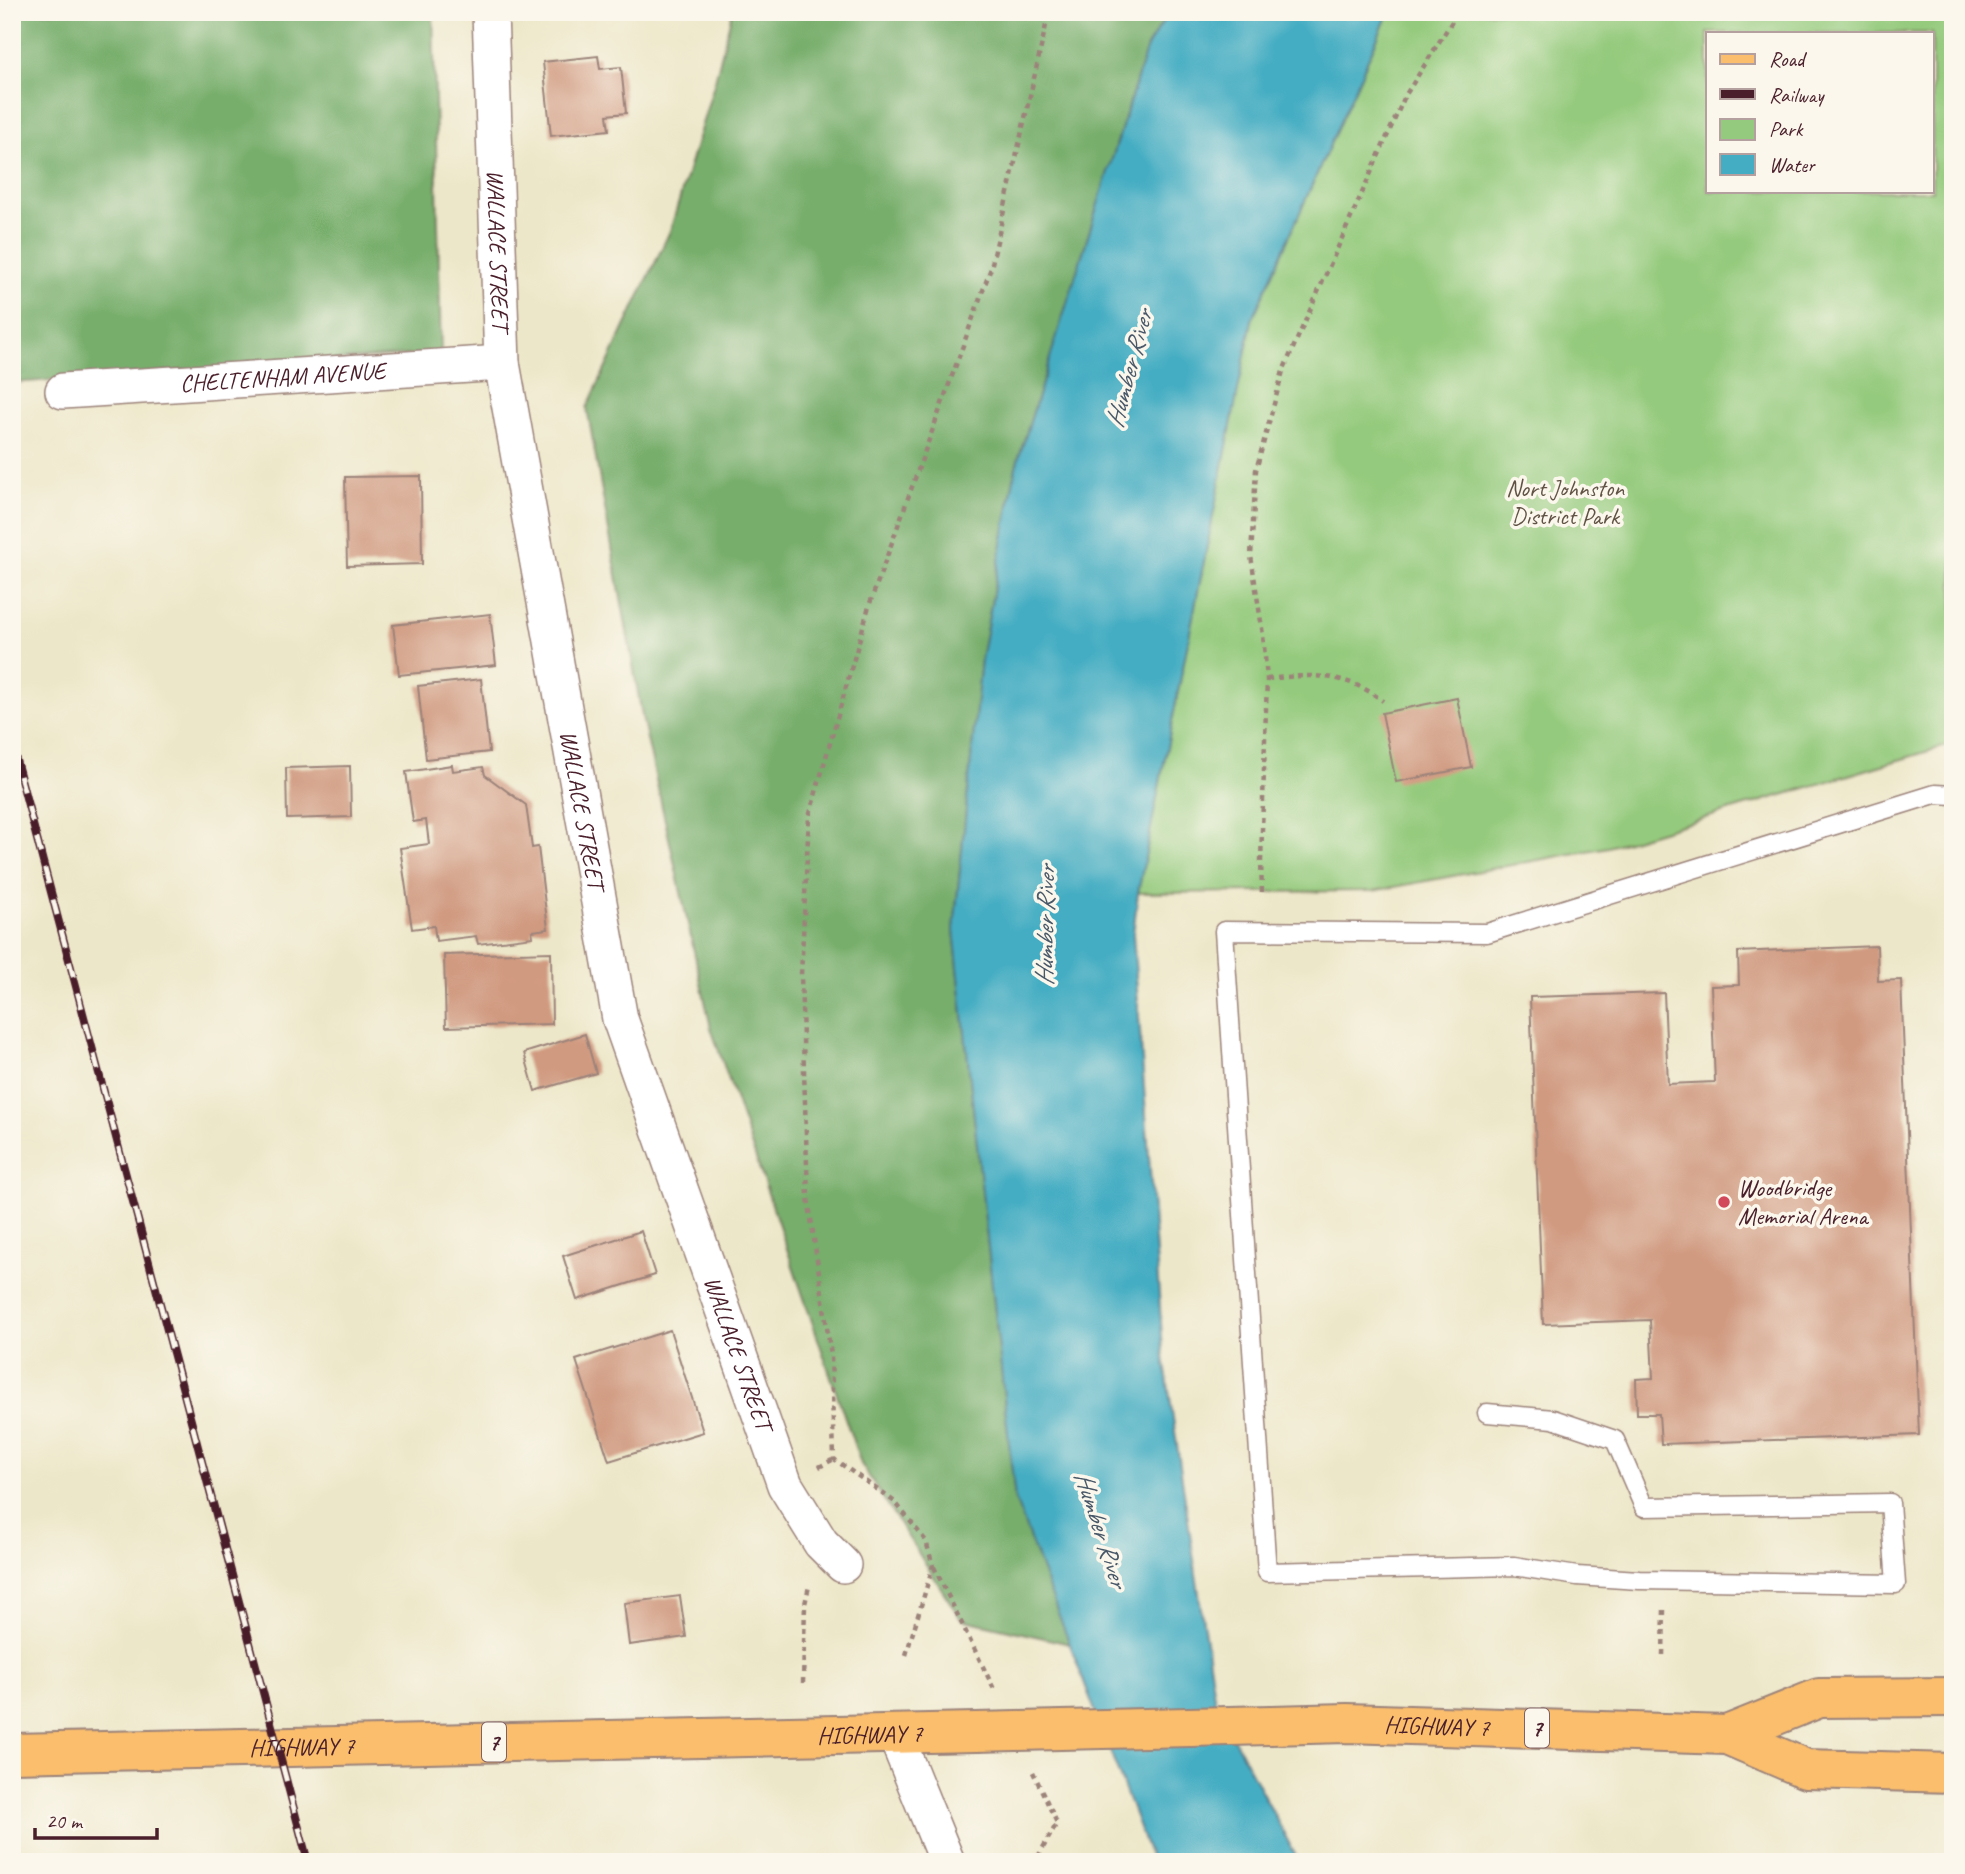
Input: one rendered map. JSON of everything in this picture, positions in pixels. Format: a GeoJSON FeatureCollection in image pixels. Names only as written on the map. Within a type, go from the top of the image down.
{"type":"FeatureCollection","features":[{"type":"Feature","properties":{"kind":"main road","name":"HIGHWAY 7"},"geometry":{"type":"LineString","coordinates":[[1727,1735],[1819,1698],[1953,1697]]}},
{"type":"Feature","properties":{"kind":"main road","name":"HIGHWAY 7"},"geometry":{"type":"LineString","coordinates":[[12,1753],[1347,1723],[1727,1735],[1806,1769],[1953,1773]]}},
{"type":"Feature","properties":{"kind":"street","name":"WALLACE STREET"},"geometry":{"type":"LineString","coordinates":[[490,12],[502,363],[620,1019],[785,1485],[832,1554]]}},
{"type":"Feature","properties":{"kind":"street","name":"CHELTENHAM AVENUE"},"geometry":{"type":"LineString","coordinates":[[63,391],[502,363]]}},
{"type":"Feature","properties":{"kind":"street"},"geometry":{"type":"LineString","coordinates":[[895,1734],[947,1862]]}},
{"type":"Feature","properties":{"kind":"lane"},"geometry":{"type":"LineString","coordinates":[[1488,1413],[1553,1419],[1615,1440],[1644,1507],[1890,1503],[1896,1584],[1665,1581],[1577,1576],[1514,1566],[1267,1572],[1224,931],[1487,933],[1935,794],[1953,795]]}},
{"type":"Feature","properties":{"kind":"path"},"geometry":{"type":"LineString","coordinates":[[906,1655],[933,1566],[926,1541],[895,1502],[834,1459],[831,1355],[808,1198],[801,975],[809,817],[869,607],[991,268],[1049,12]]}},
{"type":"Feature","properties":{"kind":"path"},"geometry":{"type":"LineString","coordinates":[[1262,892],[1267,679],[1251,556],[1256,470],[1283,371],[1405,96],[1458,12]]}},
{"type":"Feature","properties":{"kind":"path"},"geometry":{"type":"LineString","coordinates":[[1267,679],[1312,674],[1343,680],[1368,690],[1383,701]]}},
{"type":"Feature","properties":{"kind":"path"},"geometry":{"type":"LineString","coordinates":[[803,1683],[805,1604],[832,1554]]}},
{"type":"Feature","properties":{"kind":"path"},"geometry":{"type":"LineString","coordinates":[[1663,1655],[1665,1581]]}},
{"type":"Feature","properties":{"kind":"green space"},"geometry":{"type":"Polygon","coordinates":[[[12,12],[433,12],[441,353],[12,383],[12,12]]]}},
{"type":"Feature","properties":{"kind":"green space"},"geometry":{"type":"Polygon","coordinates":[[[732,12],[1169,12],[1147,47],[1016,467],[981,660],[954,930],[1015,1499],[1070,1644],[961,1619],[861,1464],[711,1028],[643,721],[587,408],[670,231],[715,81],[732,12]]]}},
{"type":"Feature","properties":{"kind":"green space","name":"Nort Johnston District Park"},"geometry":{"type":"Polygon","coordinates":[[[1389,12],[1953,12],[1953,687],[1949,745],[1608,847],[1373,891],[1138,893],[1252,320],[1389,12]]]}},
{"type":"Feature","properties":{"kind":"water","name":"Humber River"},"geometry":{"type":"Polygon","coordinates":[[[1169,12],[1389,12],[1252,320],[1138,893],[1133,934],[1163,1350],[1215,1703],[1299,1862],[1152,1862],[1015,1499],[954,930],[981,660],[1016,467],[1147,47],[1169,12]]]}},
{"type":"Feature","properties":{"kind":"building"},"geometry":{"type":"Polygon","coordinates":[[[598,56],[600,69],[621,67],[626,113],[607,115],[609,130],[551,136],[543,62],[598,56]]]}},
{"type":"Feature","properties":{"kind":"building"},"geometry":{"type":"Polygon","coordinates":[[[421,476],[422,564],[347,566],[345,477],[421,476]]]}},
{"type":"Feature","properties":{"kind":"building"},"geometry":{"type":"Polygon","coordinates":[[[490,614],[496,665],[399,675],[393,625],[490,614]]]}},
{"type":"Feature","properties":{"kind":"building"},"geometry":{"type":"Polygon","coordinates":[[[481,679],[489,752],[426,759],[418,686],[481,679]]]}},
{"type":"Feature","properties":{"kind":"building"},"geometry":{"type":"Polygon","coordinates":[[[1457,698],[1471,767],[1396,782],[1382,713],[1457,698]]]}},
{"type":"Feature","properties":{"kind":"building"},"geometry":{"type":"Polygon","coordinates":[[[452,765],[453,771],[483,767],[485,775],[526,805],[532,848],[538,847],[548,929],[532,931],[533,937],[478,944],[476,936],[436,941],[434,926],[412,929],[400,848],[429,844],[426,820],[413,822],[406,772],[452,765]]]}},
{"type":"Feature","properties":{"kind":"building"},"geometry":{"type":"Polygon","coordinates":[[[350,766],[351,817],[287,819],[286,768],[350,766]]]}},
{"type":"Feature","properties":{"kind":"building","name":"Woodbridge Memorial Arena"},"geometry":{"type":"Polygon","coordinates":[[[1877,946],[1878,981],[1901,980],[1919,1435],[1661,1444],[1659,1414],[1637,1414],[1636,1379],[1653,1378],[1650,1320],[1543,1324],[1530,997],[1664,993],[1668,1084],[1715,1082],[1711,986],[1739,985],[1738,952],[1877,946]]]}},
{"type":"Feature","properties":{"kind":"building"},"geometry":{"type":"Polygon","coordinates":[[[551,952],[552,1024],[446,1027],[444,955],[551,952]]]}},
{"type":"Feature","properties":{"kind":"building"},"geometry":{"type":"Polygon","coordinates":[[[585,1034],[596,1073],[535,1091],[524,1053],[585,1034]]]}},
{"type":"Feature","properties":{"kind":"building"},"geometry":{"type":"Polygon","coordinates":[[[641,1231],[655,1275],[577,1300],[563,1256],[641,1231]]]}},
{"type":"Feature","properties":{"kind":"building"},"geometry":{"type":"Polygon","coordinates":[[[670,1330],[703,1432],[609,1461],[576,1360],[670,1330]]]}},
{"type":"Feature","properties":{"kind":"building"},"geometry":{"type":"Polygon","coordinates":[[[680,1596],[686,1637],[629,1645],[624,1603],[680,1596]]]}},
{"type":"Feature","properties":{"kind":"railway"},"geometry":{"type":"LineString","coordinates":[[12,745],[308,1862]]}},
{"type":"Feature","properties":{"kind":"place","name":"Woodbridge Memorial Arena"},"geometry":{"type":"Point","coordinates":[1724,1202]}}]}
